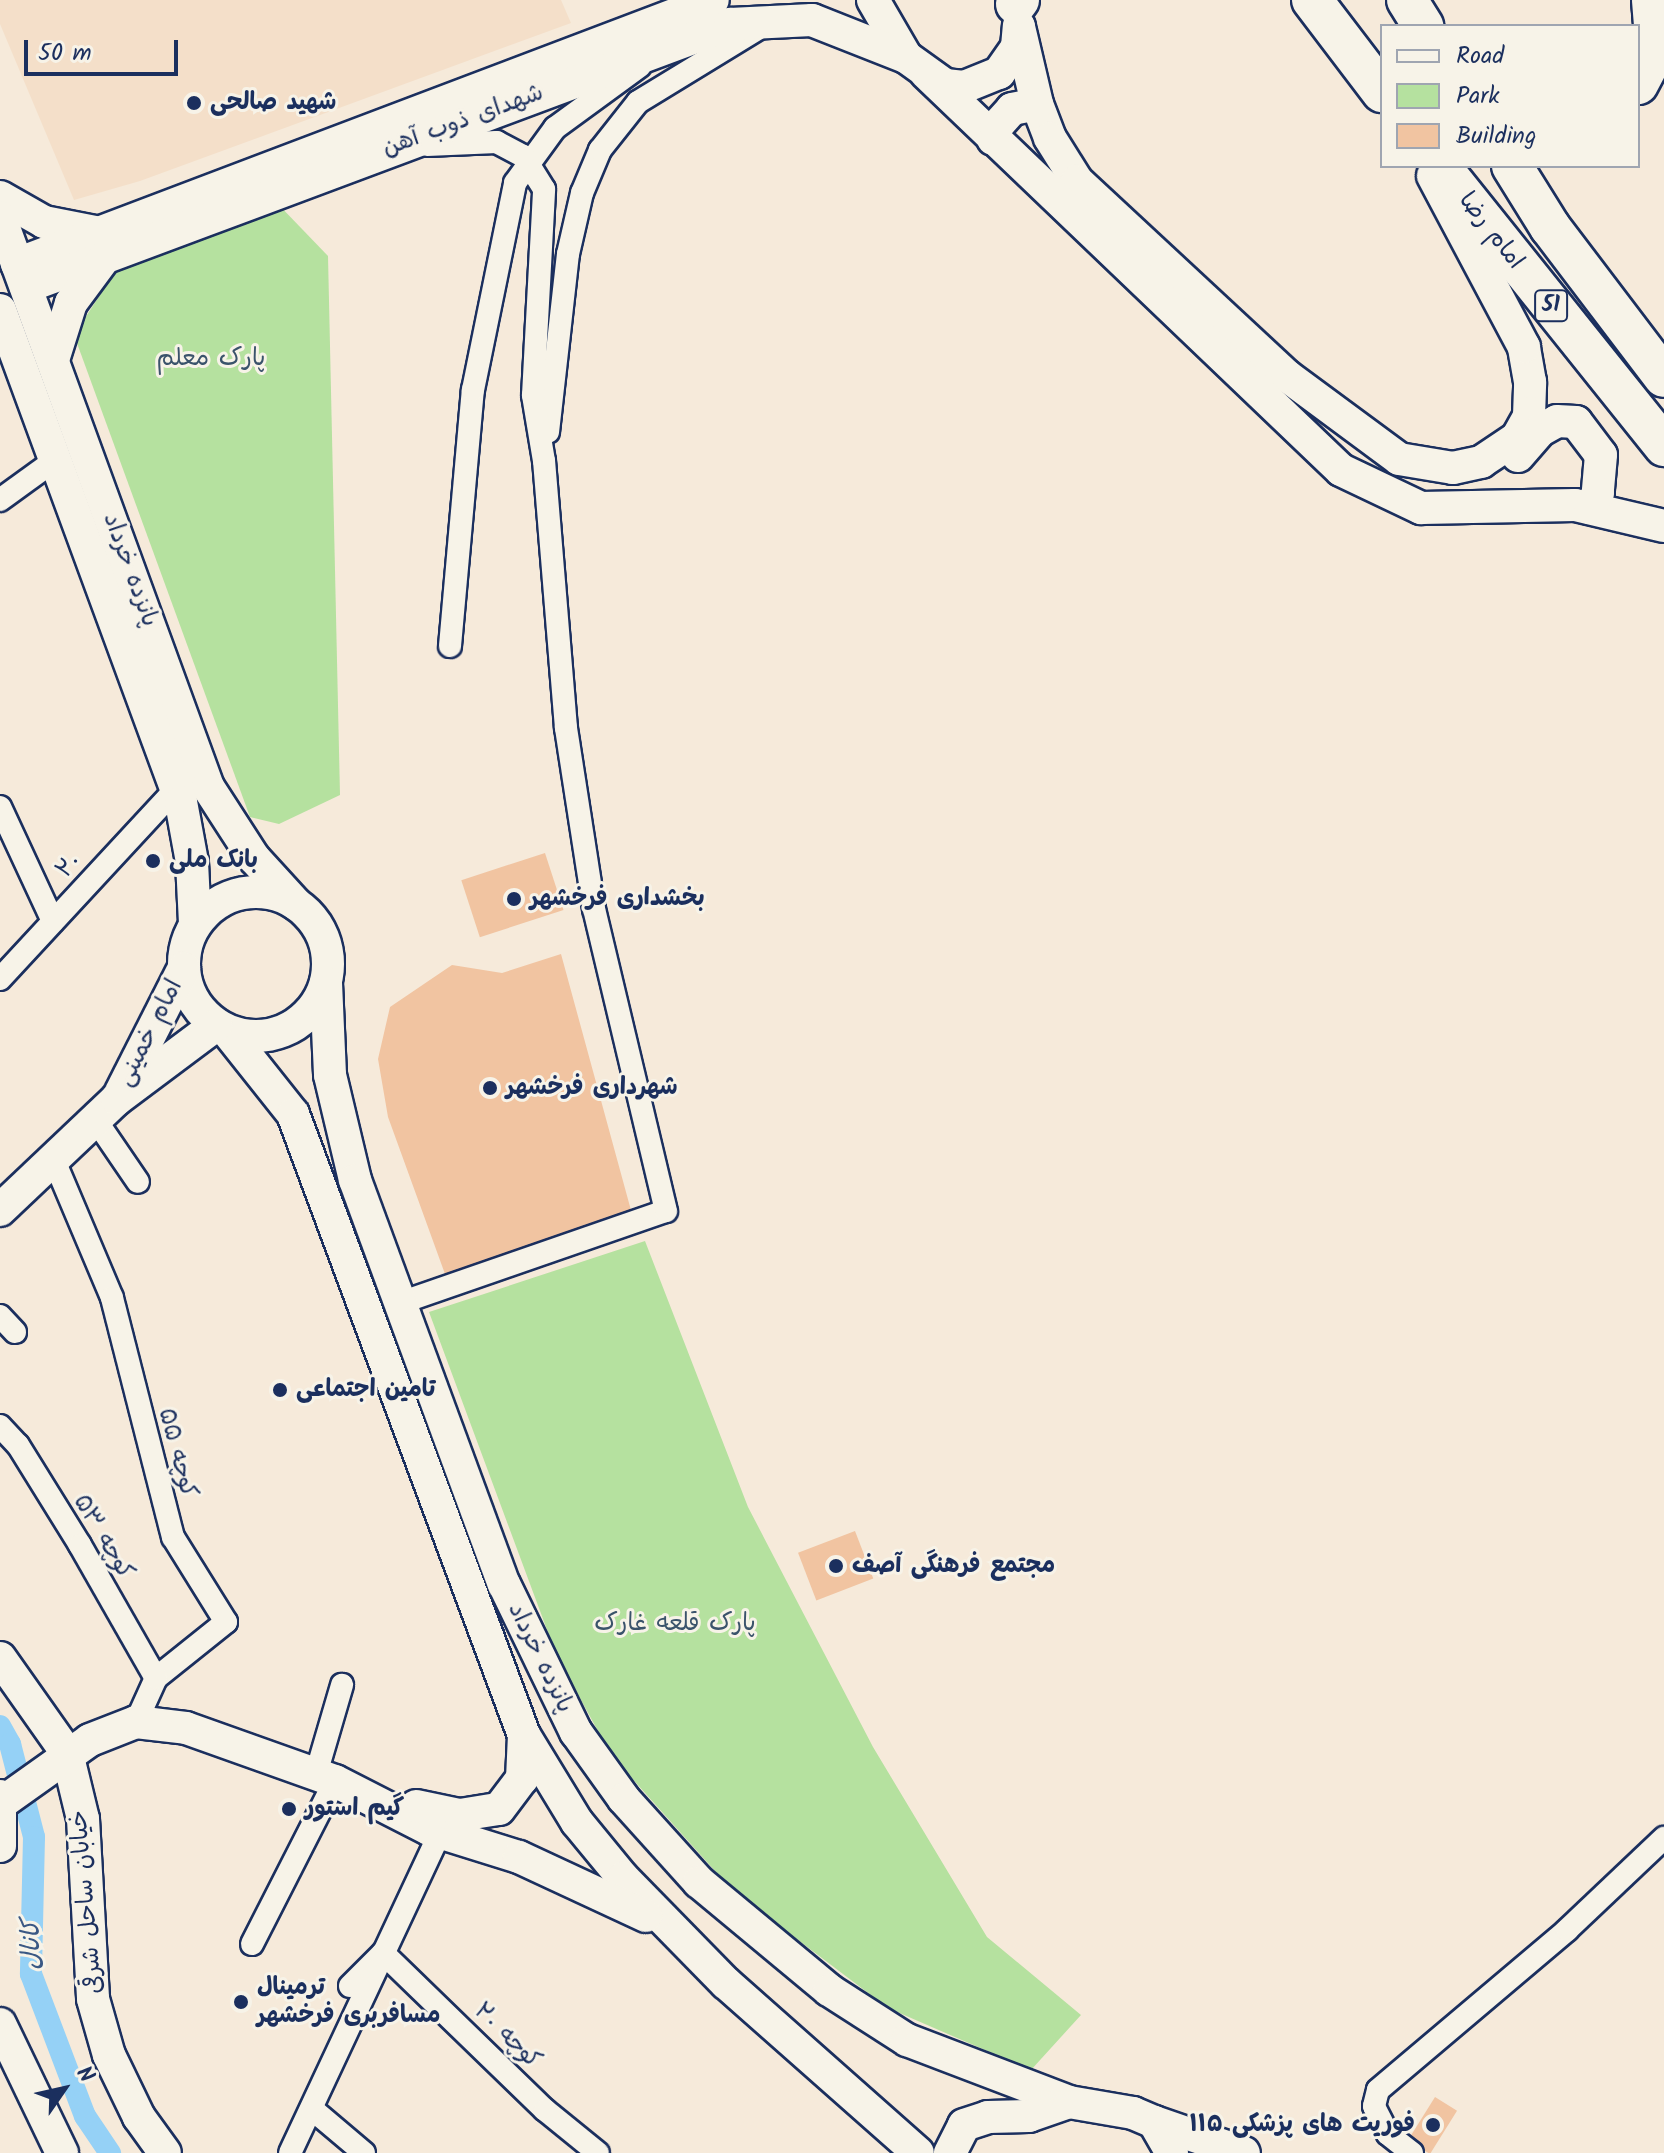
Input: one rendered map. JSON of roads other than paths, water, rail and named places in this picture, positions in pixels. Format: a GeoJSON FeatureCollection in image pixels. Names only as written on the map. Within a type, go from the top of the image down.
{"type":"FeatureCollection","features":[{"type":"Feature","properties":{"kind":"highway"},"geometry":{"type":"LineString","coordinates":[[1312,0],[1380,89]]}},
{"type":"Feature","properties":{"kind":"highway"},"geometry":{"type":"LineString","coordinates":[[1407,0],[1422,24]]}},
{"type":"Feature","properties":{"kind":"highway"},"geometry":{"type":"LineString","coordinates":[[1640,80],[1656,50],[1653,0]]}},
{"type":"Feature","properties":{"kind":"highway","name":"امام رضا"},"geometry":{"type":"LineString","coordinates":[[1442,168],[1664,446]]}},
{"type":"Feature","properties":{"kind":"highway","name":"امام رضا"},"geometry":{"type":"LineString","coordinates":[[1513,168],[1550,227],[1664,377]]}},
{"type":"Feature","properties":{"kind":"main road","name":"شهدای ذوب آهن"},"geometry":{"type":"LineString","coordinates":[[22,276],[713,0]]}},
{"type":"Feature","properties":{"kind":"main road"},"geometry":{"type":"LineString","coordinates":[[873,0],[916,65],[1341,470],[1421,508],[1590,508],[1664,526]]}},
{"type":"Feature","properties":{"kind":"main road"},"geometry":{"type":"LineString","coordinates":[[1653,0],[1664,23]]}},
{"type":"Feature","properties":{"kind":"main road","name":"شهدای ذوب آهن"},"geometry":{"type":"LineString","coordinates":[[228,196],[393,147],[730,24],[773,19],[812,20],[916,65],[945,85],[982,83],[1010,62],[1017,8]]}},
{"type":"Feature","properties":{"kind":"main road"},"geometry":{"type":"LineString","coordinates":[[1017,8],[1037,104],[1050,138],[1077,181],[1287,376],[1383,475],[1416,487],[1439,490],[1487,479],[1510,464],[1541,430],[1557,421],[1576,422],[1601,455],[1598,493],[1590,508]]}},
{"type":"Feature","properties":{"kind":"main road"},"geometry":{"type":"LineString","coordinates":[[993,139],[996,127],[1012,109],[1037,104]]}},
{"type":"Feature","properties":{"kind":"main road"},"geometry":{"type":"LineString","coordinates":[[1287,376],[1399,459],[1453,468],[1481,462],[1517,438],[1529,416],[1524,347],[1429,168]]}},
{"type":"Feature","properties":{"kind":"main road"},"geometry":{"type":"LineString","coordinates":[[0,197],[44,222],[100,244],[71,303],[53,360]]}},
{"type":"Feature","properties":{"kind":"main road","name":"پانزده خرداد"},"geometry":{"type":"LineString","coordinates":[[0,217],[208,787],[254,858],[296,904]]}},
{"type":"Feature","properties":{"kind":"main road","name":"پانزده خرداد"},"geometry":{"type":"LineString","coordinates":[[0,310],[176,789],[192,862],[195,924]]}},
{"type":"Feature","properties":{"kind":"main road"},"geometry":{"type":"LineString","coordinates":[[241,894],[275,894],[296,904],[324,939],[326,983],[305,1018],[288,1029],[268,1036],[222,1028],[200,1010],[184,968],[195,924],[211,908],[241,894]]}},
{"type":"Feature","properties":{"kind":"main road","name":"امام خمینی"},"geometry":{"type":"LineString","coordinates":[[106,1109],[184,968]]}},
{"type":"Feature","properties":{"kind":"main road","name":"پانزده خرداد"},"geometry":{"type":"LineString","coordinates":[[326,983],[330,1075],[355,1180],[504,1584],[576,1732],[624,1799],[699,1882],[829,1990],[907,2040],[1069,2102],[1154,2122],[1244,2153]]}},
{"type":"Feature","properties":{"kind":"main road","name":"پانزده خرداد"},"geometry":{"type":"LineString","coordinates":[[222,1028],[293,1114],[524,1735],[577,1822],[623,1878],[726,1983],[918,2153]]}},
{"type":"Feature","properties":{"kind":"main road","name":"امام خمینی"},"geometry":{"type":"LineString","coordinates":[[0,1210],[106,1109],[222,1028]]}},
{"type":"Feature","properties":{"kind":"main road","name":"خیابان ساحل شرقی"},"geometry":{"type":"LineString","coordinates":[[0,1658],[59,1759],[83,1819],[93,1999],[109,2055],[139,2117],[165,2153]]}},
{"type":"Feature","properties":{"kind":"main road"},"geometry":{"type":"LineString","coordinates":[[0,1846],[1,1800],[59,1759],[136,1722],[186,1728],[326,1777],[440,1833],[590,1887],[679,1934]]}},
{"type":"Feature","properties":{"kind":"main road"},"geometry":{"type":"LineString","coordinates":[[370,1797],[460,1815],[499,1809],[522,1779],[524,1735]]}},
{"type":"Feature","properties":{"kind":"main road"},"geometry":{"type":"LineString","coordinates":[[0,2024],[62,2153]]}},
{"type":"Feature","properties":{"kind":"main road"},"geometry":{"type":"LineString","coordinates":[[950,2153],[964,2125],[988,2117],[1029,2116],[1069,2102]]}},
{"type":"Feature","properties":{"kind":"main road"},"geometry":{"type":"LineString","coordinates":[[1154,2122],[1172,2153]]}},
{"type":"Feature","properties":{"kind":"street"},"geometry":{"type":"LineString","coordinates":[[544,461],[568,254],[582,193],[600,150],[638,102],[773,19]]}},
{"type":"Feature","properties":{"kind":"street"},"geometry":{"type":"LineString","coordinates":[[450,646],[473,390],[515,183],[555,128],[670,44]]}},
{"type":"Feature","properties":{"kind":"street"},"geometry":{"type":"LineString","coordinates":[[393,147],[497,142],[529,163],[544,189],[533,395],[544,461],[566,728],[594,909],[666,1211],[400,1303]]}},
{"type":"Feature","properties":{"kind":"street"},"geometry":{"type":"LineString","coordinates":[[0,500],[55,460]]}},
{"type":"Feature","properties":{"kind":"street","name":"۲۰"},"geometry":{"type":"LineString","coordinates":[[0,979],[176,789]]}},
{"type":"Feature","properties":{"kind":"street"},"geometry":{"type":"LineString","coordinates":[[0,807],[53,921]]}},
{"type":"Feature","properties":{"kind":"street"},"geometry":{"type":"LineString","coordinates":[[106,1109],[138,1182]]}},
{"type":"Feature","properties":{"kind":"street","name":"کوچه ۵۵"},"geometry":{"type":"LineString","coordinates":[[53,1158],[112,1298],[173,1537],[226,1622],[156,1678],[136,1722]]}},
{"type":"Feature","properties":{"kind":"street","name":"کوچه ۵۳"},"geometry":{"type":"LineString","coordinates":[[0,1426],[18,1445],[80,1545],[156,1678]]}},
{"type":"Feature","properties":{"kind":"street"},"geometry":{"type":"LineString","coordinates":[[252,1944],[326,1777],[342,1685]]}},
{"type":"Feature","properties":{"kind":"street"},"geometry":{"type":"LineString","coordinates":[[290,2153],[440,1833]]}},
{"type":"Feature","properties":{"kind":"street"},"geometry":{"type":"LineString","coordinates":[[1412,2153],[1388,2134],[1374,2106],[1378,2090],[1567,1930],[1664,1838]]}},
{"type":"Feature","properties":{"kind":"street"},"geometry":{"type":"LineString","coordinates":[[350,1986],[383,1953]]}},
{"type":"Feature","properties":{"kind":"street","name":"کوچه ۲۰"},"geometry":{"type":"LineString","coordinates":[[383,1953],[545,2110],[598,2153]]}},
{"type":"Feature","properties":{"kind":"street"},"geometry":{"type":"LineString","coordinates":[[312,2109],[364,2153]]}},
{"type":"Feature","properties":{"kind":"waterway","name":"کانال"},"geometry":{"type":"LineString","coordinates":[[0,1726],[10,1744],[34,1837],[31,1974],[85,2116],[110,2153]]}},
{"type":"Feature","properties":{"kind":"place","name":"شهید صالحی"},"geometry":{"type":"Point","coordinates":[194,103]}},
{"type":"Feature","properties":{"kind":"place","name":"بانک ملی"},"geometry":{"type":"Point","coordinates":[153,861]}},
{"type":"Feature","properties":{"kind":"place","name":"بخشداری فرخشهر"},"geometry":{"type":"Point","coordinates":[514,899]}},
{"type":"Feature","properties":{"kind":"place","name":"شهرداری فرخشهر"},"geometry":{"type":"Point","coordinates":[490,1088]}},
{"type":"Feature","properties":{"kind":"place","name":"تامین اجتماعی"},"geometry":{"type":"Point","coordinates":[280,1390]}},
{"type":"Feature","properties":{"kind":"place","name":"مجتمع فرهنگی آصف"},"geometry":{"type":"Point","coordinates":[836,1566]}},
{"type":"Feature","properties":{"kind":"place","name":"گیم استور"},"geometry":{"type":"Point","coordinates":[289,1809]}},
{"type":"Feature","properties":{"kind":"place","name":"ترمینال مسافربری فرخشهر"},"geometry":{"type":"Point","coordinates":[241,2002]}},
{"type":"Feature","properties":{"kind":"place","name":"فوریت های پزشکی ۱۱۵"},"geometry":{"type":"Point","coordinates":[1433,2125]}},
{"type":"Feature","properties":{"kind":"park label","name":"پارک معلم"},"geometry":{"type":"Point","coordinates":[211,359]}},
{"type":"Feature","properties":{"kind":"park label","name":"پارک قلعه غارک"},"geometry":{"type":"Point","coordinates":[675,1624]}}]}
